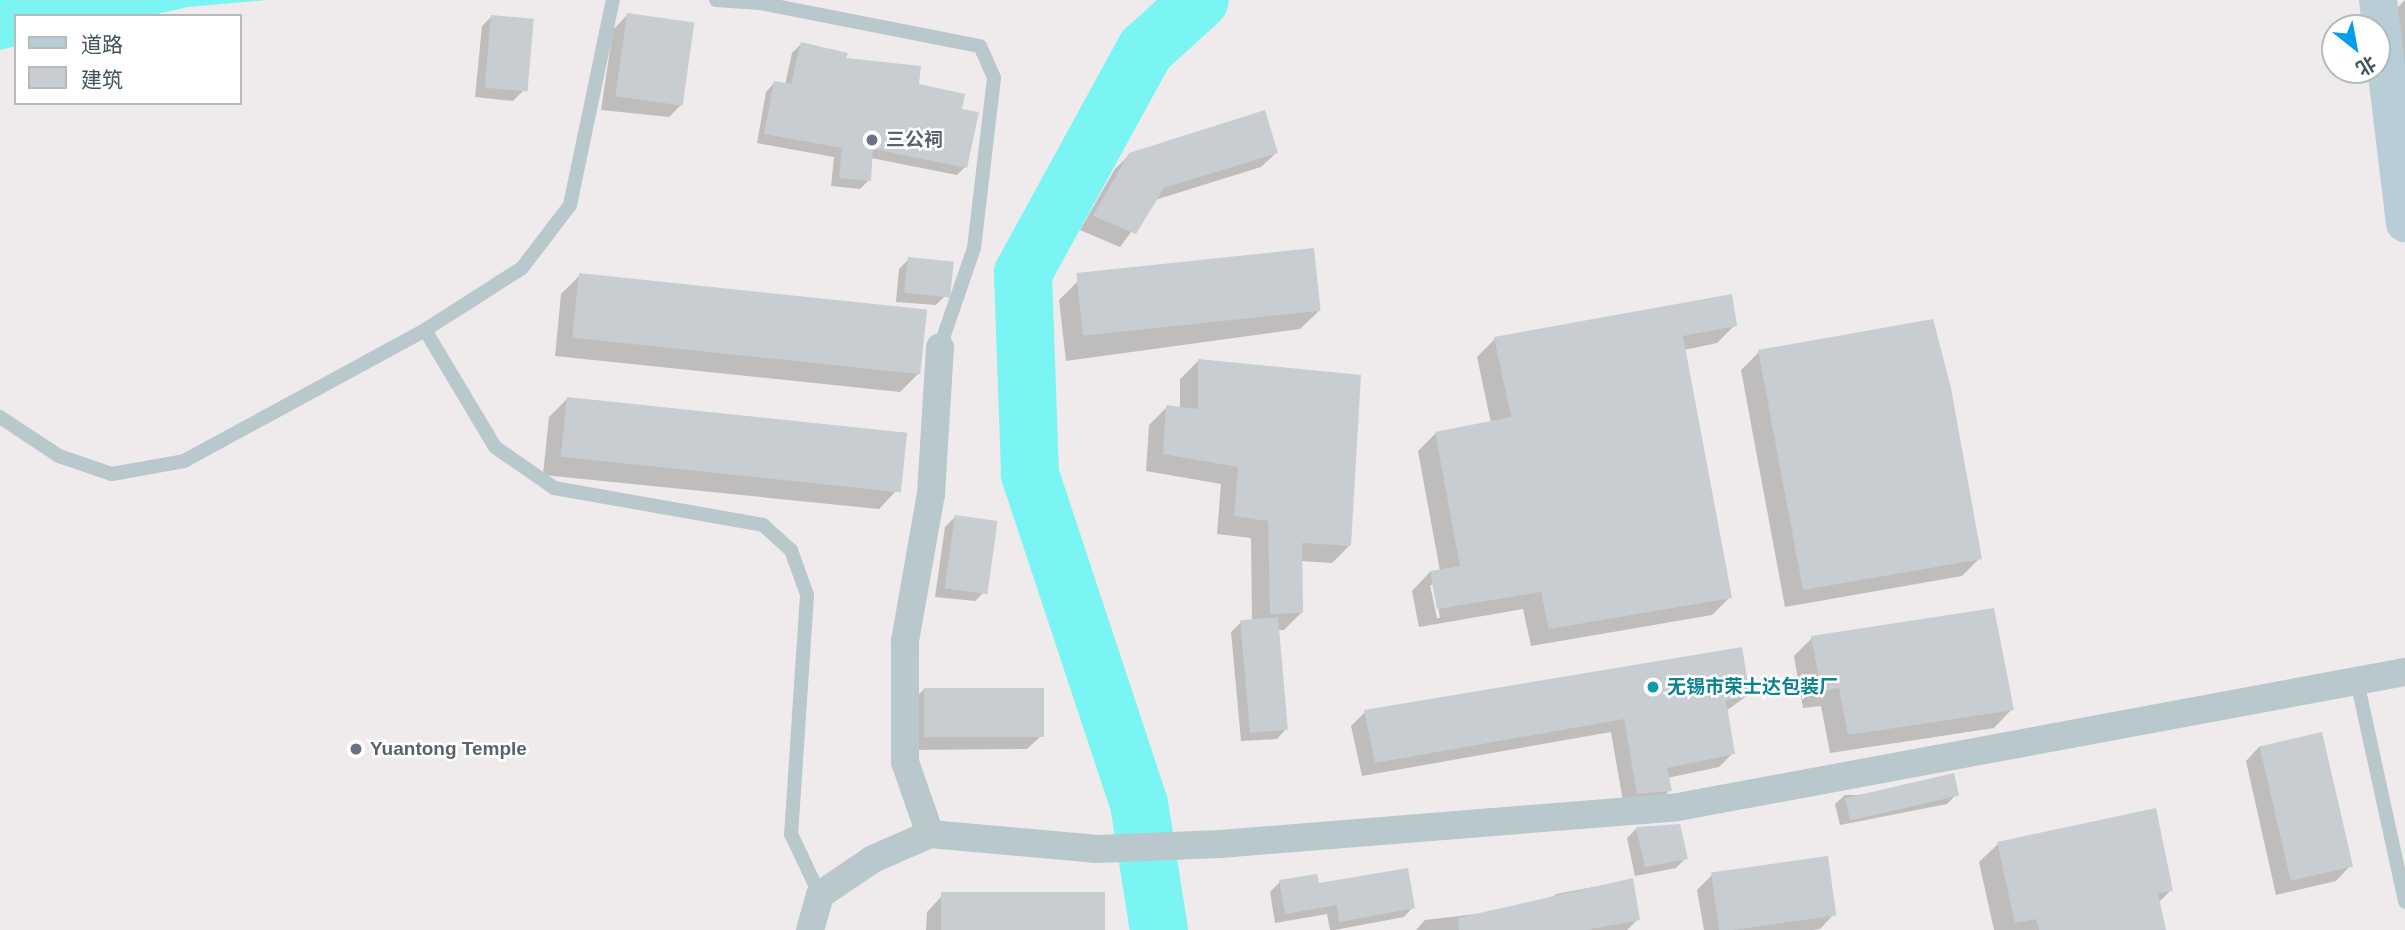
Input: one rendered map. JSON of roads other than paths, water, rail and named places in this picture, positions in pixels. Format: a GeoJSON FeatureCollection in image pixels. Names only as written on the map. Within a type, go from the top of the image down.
{"type":"FeatureCollection","features":[{"type":"Feature","properties":{"kind":"main road"},"geometry":{"type":"LineString","coordinates":[[2378,0],[2405,223]]}},
{"type":"Feature","properties":{"kind":"street"},"geometry":{"type":"LineString","coordinates":[[930,834],[905,762],[905,641],[931,494],[940,347]]}},
{"type":"Feature","properties":{"kind":"street"},"geometry":{"type":"LineString","coordinates":[[810,930],[820,895],[873,859],[930,834],[1097,849],[1220,844],[1678,807],[2405,672]]}},
{"type":"Feature","properties":{"kind":"lane"},"geometry":{"type":"LineString","coordinates":[[0,417],[59,456],[112,474],[184,461],[425,330],[522,268],[570,205],[613,0]]}},
{"type":"Feature","properties":{"kind":"lane"},"geometry":{"type":"LineString","coordinates":[[716,0],[760,3],[980,46],[994,78],[974,248],[940,347]]}},
{"type":"Feature","properties":{"kind":"lane"},"geometry":{"type":"LineString","coordinates":[[425,330],[495,447],[554,488],[763,525],[791,550],[807,595],[792,834],[820,895]]}},
{"type":"Feature","properties":{"kind":"lane"},"geometry":{"type":"LineString","coordinates":[[2357,681],[2405,902]]}},
{"type":"Feature","properties":{"kind":"water"},"geometry":{"type":"Polygon","coordinates":[[[0,0],[267,0],[188,7],[157,14],[14,14],[14,46],[0,50],[0,0]]]}},
{"type":"Feature","properties":{"kind":"waterway"},"geometry":{"type":"LineString","coordinates":[[1159,930],[1139,804],[1030,474],[1023,273],[1145,50],[1200,0]]}},
{"type":"Feature","properties":{"kind":"place","name":"三公祠"},"geometry":{"type":"Point","coordinates":[872,140]}},
{"type":"Feature","properties":{"kind":"place","name":"无锡市荣士达包装厂"},"geometry":{"type":"Point","coordinates":[1653,687]}},
{"type":"Feature","properties":{"kind":"place","name":"Yuantong Temple"},"geometry":{"type":"Point","coordinates":[356,749]}}]}
